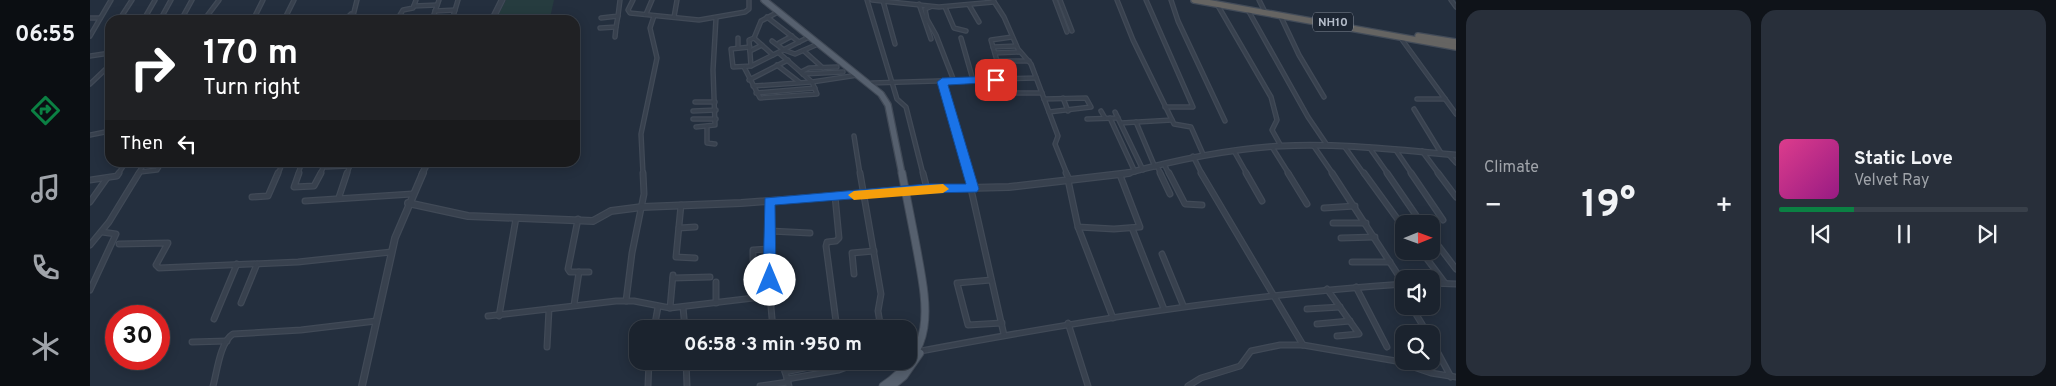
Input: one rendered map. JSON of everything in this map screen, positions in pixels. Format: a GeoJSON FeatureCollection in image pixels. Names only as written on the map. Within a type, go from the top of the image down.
{"type":"FeatureCollection","features":[{"type":"Feature","properties":{"kind":"highway"},"geometry":{"type":"LineString","coordinates":[[1194,0],[1456,47]]}},
{"type":"Feature","properties":{"kind":"highway","name":"NH10"},"geometry":{"type":"LineString","coordinates":[[1210,0],[1456,42]]}},
{"type":"Feature","properties":{"kind":"main road"},"geometry":{"type":"LineString","coordinates":[[764,0],[881,94],[886,101],[930,312],[928,336],[921,351],[904,376],[887,386]]}},
{"type":"Feature","properties":{"kind":"main road"},"geometry":{"type":"LineString","coordinates":[[768,0],[883,92],[890,103],[925,295],[926,322],[924,335],[910,362],[887,386]]}},
{"type":"Feature","properties":{"kind":"street"},"geometry":{"type":"LineString","coordinates":[[90,36],[111,0]]}},
{"type":"Feature","properties":{"kind":"street"},"geometry":{"type":"LineString","coordinates":[[122,15],[132,0]]}},
{"type":"Feature","properties":{"kind":"street"},"geometry":{"type":"LineString","coordinates":[[146,15],[155,0]]}},
{"type":"Feature","properties":{"kind":"street"},"geometry":{"type":"LineString","coordinates":[[163,15],[171,0]]}},
{"type":"Feature","properties":{"kind":"street"},"geometry":{"type":"LineString","coordinates":[[184,15],[192,0]]}},
{"type":"Feature","properties":{"kind":"street"},"geometry":{"type":"LineString","coordinates":[[208,15],[218,0]]}},
{"type":"Feature","properties":{"kind":"street"},"geometry":{"type":"LineString","coordinates":[[256,15],[264,0]]}},
{"type":"Feature","properties":{"kind":"street"},"geometry":{"type":"LineString","coordinates":[[286,15],[294,0]]}},
{"type":"Feature","properties":{"kind":"street"},"geometry":{"type":"LineString","coordinates":[[351,14],[357,0]]}},
{"type":"Feature","properties":{"kind":"street"},"geometry":{"type":"LineString","coordinates":[[414,6],[416,0]]}},
{"type":"Feature","properties":{"kind":"street"},"geometry":{"type":"LineString","coordinates":[[434,15],[440,0]]}},
{"type":"Feature","properties":{"kind":"street"},"geometry":{"type":"LineString","coordinates":[[454,15],[458,0]]}},
{"type":"Feature","properties":{"kind":"street"},"geometry":{"type":"LineString","coordinates":[[494,15],[502,0]]}},
{"type":"Feature","properties":{"kind":"street"},"geometry":{"type":"LineString","coordinates":[[615,37],[620,0]]}},
{"type":"Feature","properties":{"kind":"street"},"geometry":{"type":"LineString","coordinates":[[633,0],[629,12],[693,20],[716,18],[745,12],[749,8],[750,0]]}},
{"type":"Feature","properties":{"kind":"street"},"geometry":{"type":"LineString","coordinates":[[646,14],[652,0]]}},
{"type":"Feature","properties":{"kind":"street"},"geometry":{"type":"LineString","coordinates":[[674,17],[677,0]]}},
{"type":"Feature","properties":{"kind":"street"},"geometry":{"type":"LineString","coordinates":[[867,0],[898,100],[906,106],[927,189]]}},
{"type":"Feature","properties":{"kind":"street"},"geometry":{"type":"LineString","coordinates":[[872,0],[932,7],[969,5],[993,1],[1002,13],[1016,46],[1029,61],[1042,93],[1058,136],[1055,144],[1069,180],[1078,227],[1113,318]]}},
{"type":"Feature","properties":{"kind":"street"},"geometry":{"type":"LineString","coordinates":[[1055,0],[1067,32]]}},
{"type":"Feature","properties":{"kind":"street"},"geometry":{"type":"LineString","coordinates":[[1060,0],[1072,31]]}},
{"type":"Feature","properties":{"kind":"street"},"geometry":{"type":"LineString","coordinates":[[1117,0],[1133,40],[1174,124],[1191,127],[1203,154]]}},
{"type":"Feature","properties":{"kind":"street"},"geometry":{"type":"LineString","coordinates":[[1146,0],[1193,107],[1165,107]]}},
{"type":"Feature","properties":{"kind":"street"},"geometry":{"type":"LineString","coordinates":[[1171,0],[1183,32],[1225,121]]}},
{"type":"Feature","properties":{"kind":"street"},"geometry":{"type":"LineString","coordinates":[[1259,0],[1264,10]]}},
{"type":"Feature","properties":{"kind":"street"},"geometry":{"type":"LineString","coordinates":[[884,1],[895,44]]}},
{"type":"Feature","properties":{"kind":"street"},"geometry":{"type":"LineString","coordinates":[[1453,1],[1456,6]]}},
{"type":"Feature","properties":{"kind":"street"},"geometry":{"type":"LineString","coordinates":[[919,4],[931,39]]}},
{"type":"Feature","properties":{"kind":"street"},"geometry":{"type":"LineString","coordinates":[[1217,4],[1271,97],[1277,120],[1272,130],[1281,146]]}},
{"type":"Feature","properties":{"kind":"street"},"geometry":{"type":"LineString","coordinates":[[400,15],[402,10],[414,6],[438,5]]}},
{"type":"Feature","properties":{"kind":"street"},"geometry":{"type":"LineString","coordinates":[[969,5],[979,22]]}},
{"type":"Feature","properties":{"kind":"street"},"geometry":{"type":"LineString","coordinates":[[932,7],[925,9],[924,13],[935,33],[954,81]]}},
{"type":"Feature","properties":{"kind":"street"},"geometry":{"type":"LineString","coordinates":[[945,7],[954,28],[966,31]]}},
{"type":"Feature","properties":{"kind":"street"},"geometry":{"type":"LineString","coordinates":[[435,11],[455,10]]}},
{"type":"Feature","properties":{"kind":"street"},"geometry":{"type":"LineString","coordinates":[[1248,10],[1308,117],[1327,146]]}},
{"type":"Feature","properties":{"kind":"street"},"geometry":{"type":"LineString","coordinates":[[751,66],[749,40],[754,38],[761,21],[778,12]]}},
{"type":"Feature","properties":{"kind":"street"},"geometry":{"type":"LineString","coordinates":[[601,18],[618,16]]}},
{"type":"Feature","properties":{"kind":"street"},"geometry":{"type":"LineString","coordinates":[[626,300],[645,181],[641,134],[656,64],[655,46],[650,28],[651,20],[654,16]]}},
{"type":"Feature","properties":{"kind":"street"},"geometry":{"type":"LineString","coordinates":[[1280,16],[1299,55],[1324,96]]}},
{"type":"Feature","properties":{"kind":"street"},"geometry":{"type":"LineString","coordinates":[[767,17],[799,42]]}},
{"type":"Feature","properties":{"kind":"street"},"geometry":{"type":"LineString","coordinates":[[90,18],[100,18]]}},
{"type":"Feature","properties":{"kind":"street"},"geometry":{"type":"LineString","coordinates":[[696,128],[715,126],[716,110],[713,70],[716,18]]}},
{"type":"Feature","properties":{"kind":"street"},"geometry":{"type":"LineString","coordinates":[[600,28],[616,27]]}},
{"type":"Feature","properties":{"kind":"street"},"geometry":{"type":"LineString","coordinates":[[779,44],[792,36]]}},
{"type":"Feature","properties":{"kind":"street"},"geometry":{"type":"LineString","coordinates":[[762,45],[750,49],[731,49],[733,67],[751,66],[809,37]]}},
{"type":"Feature","properties":{"kind":"street"},"geometry":{"type":"LineString","coordinates":[[1012,37],[992,39],[998,62],[1029,61]]}},
{"type":"Feature","properties":{"kind":"street"},"geometry":{"type":"LineString","coordinates":[[1400,37],[1456,114]]}},
{"type":"Feature","properties":{"kind":"street"},"geometry":{"type":"LineString","coordinates":[[738,38],[738,48]]}},
{"type":"Feature","properties":{"kind":"street"},"geometry":{"type":"LineString","coordinates":[[754,38],[773,55]]}},
{"type":"Feature","properties":{"kind":"street"},"geometry":{"type":"LineString","coordinates":[[961,38],[973,80]]}},
{"type":"Feature","properties":{"kind":"street"},"geometry":{"type":"LineString","coordinates":[[772,41],[784,50],[795,54],[818,44]]}},
{"type":"Feature","properties":{"kind":"street"},"geometry":{"type":"LineString","coordinates":[[993,47],[1016,46]]}},
{"type":"Feature","properties":{"kind":"street"},"geometry":{"type":"LineString","coordinates":[[804,51],[823,68]]}},
{"type":"Feature","properties":{"kind":"street"},"geometry":{"type":"LineString","coordinates":[[995,53],[1020,52]]}},
{"type":"Feature","properties":{"kind":"street"},"geometry":{"type":"LineString","coordinates":[[744,67],[756,93],[815,88],[812,82],[779,53]]}},
{"type":"Feature","properties":{"kind":"street"},"geometry":{"type":"LineString","coordinates":[[90,56],[105,54]]}},
{"type":"Feature","properties":{"kind":"street"},"geometry":{"type":"LineString","coordinates":[[749,80],[788,60]]}},
{"type":"Feature","properties":{"kind":"street"},"geometry":{"type":"LineString","coordinates":[[777,65],[800,83]]}},
{"type":"Feature","properties":{"kind":"street"},"geometry":{"type":"LineString","coordinates":[[802,73],[809,68],[837,67]]}},
{"type":"Feature","properties":{"kind":"street"},"geometry":{"type":"LineString","coordinates":[[90,84],[105,70]]}},
{"type":"Feature","properties":{"kind":"street"},"geometry":{"type":"LineString","coordinates":[[802,73],[843,72]]}},
{"type":"Feature","properties":{"kind":"street"},"geometry":{"type":"LineString","coordinates":[[753,86],[812,82],[858,75]]}},
{"type":"Feature","properties":{"kind":"street"},"geometry":{"type":"LineString","coordinates":[[872,83],[893,84],[1036,78]]}},
{"type":"Feature","properties":{"kind":"street"},"geometry":{"type":"LineString","coordinates":[[996,80],[1003,93],[1042,93]]}},
{"type":"Feature","properties":{"kind":"street"},"geometry":{"type":"LineString","coordinates":[[942,82],[972,189],[1004,335]]}},
{"type":"Feature","properties":{"kind":"street"},"geometry":{"type":"LineString","coordinates":[[1063,98],[1068,111]]}},
{"type":"Feature","properties":{"kind":"street"},"geometry":{"type":"LineString","coordinates":[[1044,99],[1086,98],[1091,106],[1068,111],[1049,112]]}},
{"type":"Feature","properties":{"kind":"street"},"geometry":{"type":"LineString","coordinates":[[1417,99],[1445,99]]}},
{"type":"Feature","properties":{"kind":"street"},"geometry":{"type":"LineString","coordinates":[[695,102],[715,102]]}},
{"type":"Feature","properties":{"kind":"street"},"geometry":{"type":"LineString","coordinates":[[1414,109],[1441,153]]}},
{"type":"Feature","properties":{"kind":"street"},"geometry":{"type":"LineString","coordinates":[[692,111],[716,110]]}},
{"type":"Feature","properties":{"kind":"street"},"geometry":{"type":"LineString","coordinates":[[1102,110],[1105,118]]}},
{"type":"Feature","properties":{"kind":"street"},"geometry":{"type":"LineString","coordinates":[[1115,112],[1143,170]]}},
{"type":"Feature","properties":{"kind":"street"},"geometry":{"type":"LineString","coordinates":[[1110,118],[1134,172]]}},
{"type":"Feature","properties":{"kind":"street"},"geometry":{"type":"LineString","coordinates":[[1087,119],[1118,118]]}},
{"type":"Feature","properties":{"kind":"street"},"geometry":{"type":"LineString","coordinates":[[693,119],[716,119]]}},
{"type":"Feature","properties":{"kind":"street"},"geometry":{"type":"LineString","coordinates":[[1121,123],[1172,120]]}},
{"type":"Feature","properties":{"kind":"street"},"geometry":{"type":"LineString","coordinates":[[1136,122],[1170,194]]}},
{"type":"Feature","properties":{"kind":"street"},"geometry":{"type":"LineString","coordinates":[[707,127],[707,143],[715,144]]}},
{"type":"Feature","properties":{"kind":"street"},"geometry":{"type":"LineString","coordinates":[[90,135],[105,132]]}},
{"type":"Feature","properties":{"kind":"street"},"geometry":{"type":"LineString","coordinates":[[854,136],[881,294],[878,312],[879,320]]}},
{"type":"Feature","properties":{"kind":"street"},"geometry":{"type":"LineString","coordinates":[[1313,145],[1355,206],[1395,270]]}},
{"type":"Feature","properties":{"kind":"street"},"geometry":{"type":"LineString","coordinates":[[408,202],[450,213],[516,218],[596,220],[611,211],[642,208],[864,195],[927,189],[972,189],[1120,175],[1203,154],[1281,146],[1369,147],[1456,155]]}},
{"type":"Feature","properties":{"kind":"street"},"geometry":{"type":"LineString","coordinates":[[1344,146],[1395,216]]}},
{"type":"Feature","properties":{"kind":"street"},"geometry":{"type":"LineString","coordinates":[[1272,147],[1307,204]]}},
{"type":"Feature","properties":{"kind":"street"},"geometry":{"type":"LineString","coordinates":[[1369,147],[1416,215]]}},
{"type":"Feature","properties":{"kind":"street"},"geometry":{"type":"LineString","coordinates":[[1395,149],[1442,220]]}},
{"type":"Feature","properties":{"kind":"street"},"geometry":{"type":"LineString","coordinates":[[1234,151],[1262,201]]}},
{"type":"Feature","properties":{"kind":"street"},"geometry":{"type":"LineString","coordinates":[[1422,152],[1456,197]]}},
{"type":"Feature","properties":{"kind":"street"},"geometry":{"type":"LineString","coordinates":[[1448,154],[1456,163]]}},
{"type":"Feature","properties":{"kind":"street"},"geometry":{"type":"LineString","coordinates":[[1193,156],[1216,205],[1274,294],[1303,345]]}},
{"type":"Feature","properties":{"kind":"street"},"geometry":{"type":"LineString","coordinates":[[1164,164],[1185,204],[1202,205]]}},
{"type":"Feature","properties":{"kind":"street"},"geometry":{"type":"LineString","coordinates":[[90,180],[118,175],[123,167]]}},
{"type":"Feature","properties":{"kind":"street"},"geometry":{"type":"LineString","coordinates":[[90,245],[102,232],[142,167]]}},
{"type":"Feature","properties":{"kind":"street"},"geometry":{"type":"LineString","coordinates":[[140,172],[157,170],[159,167]]}},
{"type":"Feature","properties":{"kind":"street"},"geometry":{"type":"LineString","coordinates":[[252,197],[268,196],[280,167]]}},
{"type":"Feature","properties":{"kind":"street"},"geometry":{"type":"LineString","coordinates":[[300,167],[294,187],[314,186],[324,167]]}},
{"type":"Feature","properties":{"kind":"street"},"geometry":{"type":"LineString","coordinates":[[339,197],[349,167]]}},
{"type":"Feature","properties":{"kind":"street"},"geometry":{"type":"LineString","coordinates":[[362,386],[391,252],[408,202],[426,167]]}},
{"type":"Feature","properties":{"kind":"street"},"geometry":{"type":"LineString","coordinates":[[1078,227],[1140,227],[1120,175]]}},
{"type":"Feature","properties":{"kind":"street"},"geometry":{"type":"LineString","coordinates":[[90,202],[107,178]]}},
{"type":"Feature","properties":{"kind":"street"},"geometry":{"type":"LineString","coordinates":[[305,201],[339,197],[412,194]]}},
{"type":"Feature","properties":{"kind":"street"},"geometry":{"type":"LineString","coordinates":[[835,196],[839,238],[836,241],[827,242],[826,246],[836,320]]}},
{"type":"Feature","properties":{"kind":"street"},"geometry":{"type":"LineString","coordinates":[[769,201],[770,296],[772,320]]}},
{"type":"Feature","properties":{"kind":"street"},"geometry":{"type":"LineString","coordinates":[[680,205],[676,257],[695,258]]}},
{"type":"Feature","properties":{"kind":"street"},"geometry":{"type":"LineString","coordinates":[[1324,208],[1355,206]]}},
{"type":"Feature","properties":{"kind":"street"},"geometry":{"type":"LineString","coordinates":[[499,316],[516,218]]}},
{"type":"Feature","properties":{"kind":"street"},"geometry":{"type":"LineString","coordinates":[[578,219],[568,269],[570,272],[589,272]]}},
{"type":"Feature","properties":{"kind":"street"},"geometry":{"type":"LineString","coordinates":[[1333,223],[1366,223]]}},
{"type":"Feature","properties":{"kind":"street"},"geometry":{"type":"LineString","coordinates":[[679,228],[695,227]]}},
{"type":"Feature","properties":{"kind":"street"},"geometry":{"type":"LineString","coordinates":[[1132,228],[1164,309]]}},
{"type":"Feature","properties":{"kind":"street"},"geometry":{"type":"LineString","coordinates":[[770,231],[810,233]]}},
{"type":"Feature","properties":{"kind":"street"},"geometry":{"type":"LineString","coordinates":[[90,290],[116,234],[102,232]]}},
{"type":"Feature","properties":{"kind":"street"},"geometry":{"type":"LineString","coordinates":[[1341,238],[1375,237]]}},
{"type":"Feature","properties":{"kind":"street"},"geometry":{"type":"LineString","coordinates":[[119,244],[168,243],[156,265],[157,268],[298,262],[391,252]]}},
{"type":"Feature","properties":{"kind":"street"},"geometry":{"type":"LineString","coordinates":[[1440,248],[1456,269]]}},
{"type":"Feature","properties":{"kind":"street"},"geometry":{"type":"LineString","coordinates":[[753,260],[754,250],[770,249]]}},
{"type":"Feature","properties":{"kind":"street"},"geometry":{"type":"LineString","coordinates":[[854,274],[852,253],[874,251]]}},
{"type":"Feature","properties":{"kind":"street"},"geometry":{"type":"LineString","coordinates":[[1162,254],[1183,305]]}},
{"type":"Feature","properties":{"kind":"street"},"geometry":{"type":"LineString","coordinates":[[1428,260],[1445,283]]}},
{"type":"Feature","properties":{"kind":"street"},"geometry":{"type":"LineString","coordinates":[[1352,262],[1390,262]]}},
{"type":"Feature","properties":{"kind":"street"},"geometry":{"type":"LineString","coordinates":[[214,319],[237,264]]}},
{"type":"Feature","properties":{"kind":"street"},"geometry":{"type":"LineString","coordinates":[[241,303],[257,264]]}},
{"type":"Feature","properties":{"kind":"street"},"geometry":{"type":"LineString","coordinates":[[574,305],[579,272]]}},
{"type":"Feature","properties":{"kind":"street"},"geometry":{"type":"LineString","coordinates":[[670,308],[673,277],[710,277]]}},
{"type":"Feature","properties":{"kind":"street"},"geometry":{"type":"LineString","coordinates":[[992,280],[960,281],[956,283],[968,325],[1002,323]]}},
{"type":"Feature","properties":{"kind":"street"},"geometry":{"type":"LineString","coordinates":[[716,282],[716,303]]}},
{"type":"Feature","properties":{"kind":"street"},"geometry":{"type":"LineString","coordinates":[[1440,283],[1456,284]]}},
{"type":"Feature","properties":{"kind":"street"},"geometry":{"type":"LineString","coordinates":[[921,351],[1068,323],[1113,318],[1183,305],[1274,294],[1395,284]]}},
{"type":"Feature","properties":{"kind":"street"},"geometry":{"type":"LineString","coordinates":[[1356,287],[1387,347]]}},
{"type":"Feature","properties":{"kind":"street"},"geometry":{"type":"LineString","coordinates":[[1327,289],[1359,334],[1337,336]]}},
{"type":"Feature","properties":{"kind":"street"},"geometry":{"type":"LineString","coordinates":[[488,316],[626,300],[670,308],[770,296]]}},
{"type":"Feature","properties":{"kind":"street"},"geometry":{"type":"LineString","coordinates":[[656,320],[658,307]]}},
{"type":"Feature","properties":{"kind":"street"},"geometry":{"type":"LineString","coordinates":[[683,307],[684,320]]}},
{"type":"Feature","properties":{"kind":"street"},"geometry":{"type":"LineString","coordinates":[[1307,310],[1340,307]]}},
{"type":"Feature","properties":{"kind":"street"},"geometry":{"type":"LineString","coordinates":[[547,348],[548,309]]}},
{"type":"Feature","properties":{"kind":"street"},"geometry":{"type":"LineString","coordinates":[[1317,324],[1350,320]]}},
{"type":"Feature","properties":{"kind":"street"},"geometry":{"type":"LineString","coordinates":[[213,386],[226,341],[230,336],[241,333],[289,331],[376,321]]}},
{"type":"Feature","properties":{"kind":"street"},"geometry":{"type":"LineString","coordinates":[[1068,323],[1088,386]]}},
{"type":"Feature","properties":{"kind":"street"},"geometry":{"type":"LineString","coordinates":[[192,342],[226,341]]}},
{"type":"Feature","properties":{"kind":"street"},"geometry":{"type":"LineString","coordinates":[[1188,386],[1201,378],[1243,364],[1248,352],[1280,345],[1303,345],[1396,361],[1453,377]]}},
{"type":"Feature","properties":{"kind":"street"},"geometry":{"type":"LineString","coordinates":[[1440,355],[1453,377]]}},
{"type":"Feature","properties":{"kind":"street"},"geometry":{"type":"LineString","coordinates":[[648,386],[649,370]]}},
{"type":"Feature","properties":{"kind":"street"},"geometry":{"type":"LineString","coordinates":[[686,370],[687,386]]}},
{"type":"Feature","properties":{"kind":"street"},"geometry":{"type":"LineString","coordinates":[[788,382],[785,372],[795,370]]}},
{"type":"Feature","properties":{"kind":"street"},"geometry":{"type":"LineString","coordinates":[[760,386],[788,382],[837,370]]}},
{"type":"Feature","properties":{"kind":"green space"},"geometry":{"type":"Polygon","coordinates":[[[506,0],[554,0],[551,15],[498,15],[506,0]]]}},
{"type":"Feature","properties":{"kind":"slow traffic"},"geometry":{"type":"LineString","coordinates":[[854,195],[943,189]]}},
{"type":"Feature","properties":{"kind":"route"},"geometry":{"type":"LineString","coordinates":[[770,280],[769,201],[927,189],[973,189],[942,82],[996,80]]}}]}
